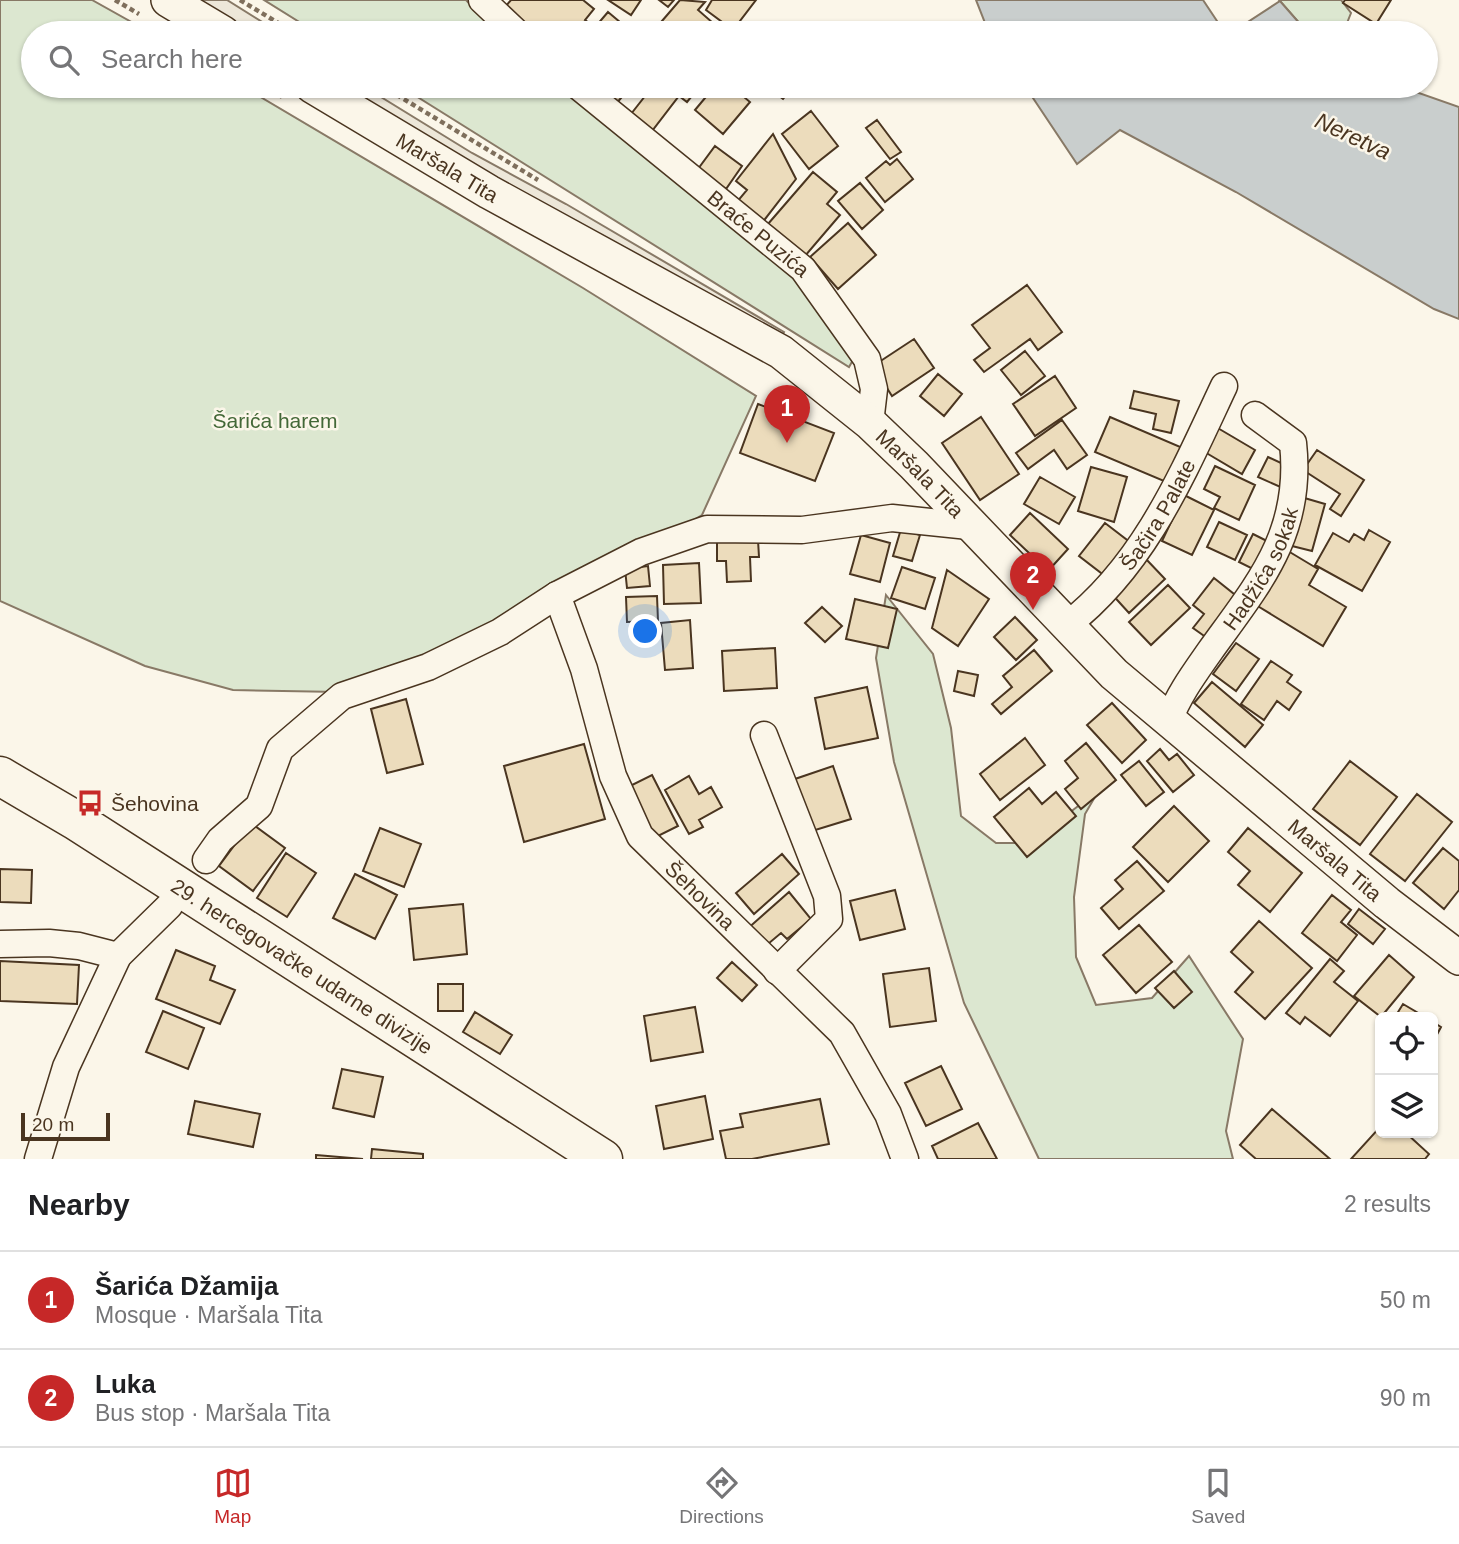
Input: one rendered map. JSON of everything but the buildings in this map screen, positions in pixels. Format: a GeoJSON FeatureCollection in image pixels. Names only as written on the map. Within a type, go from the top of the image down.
{"type":"FeatureCollection","features":[{"type":"Feature","properties":{"kind":"main road","name":"29. hercegovačke udarne divizije"},"geometry":{"type":"LineString","coordinates":[[0,776],[98,835],[603,1159]]}},
{"type":"Feature","properties":{"kind":"street"},"geometry":{"type":"LineString","coordinates":[[168,0],[203,21]]}},
{"type":"Feature","properties":{"kind":"street"},"geometry":{"type":"LineString","coordinates":[[482,0],[504,21]]}},
{"type":"Feature","properties":{"kind":"street","name":"Maršala Tita"},"geometry":{"type":"LineString","coordinates":[[332,98],[489,192],[768,344],[870,423],[1114,674],[1387,903],[1459,958]]}},
{"type":"Feature","properties":{"kind":"street","name":"Braće Puzića"},"geometry":{"type":"LineString","coordinates":[[593,98],[803,269],[867,359],[874,389],[870,423]]}},
{"type":"Feature","properties":{"kind":"street","name":"Šačira Palate"},"geometry":{"type":"LineString","coordinates":[[1067,625],[1087,610],[1129,562],[1157,524],[1224,386]]}},
{"type":"Feature","properties":{"kind":"street","name":"Hadžića sokak"},"geometry":{"type":"LineString","coordinates":[[1170,720],[1179,695],[1256,588],[1279,551],[1296,473],[1293,443],[1255,415]]}},
{"type":"Feature","properties":{"kind":"street"},"geometry":{"type":"LineString","coordinates":[[206,860],[220,840],[259,806],[280,749],[342,696],[428,667],[500,632],[557,595],[641,552],[706,529],[802,530],[856,526],[892,518],[969,526]]}},
{"type":"Feature","properties":{"kind":"street","name":"Šehovina"},"geometry":{"type":"LineString","coordinates":[[557,595],[584,669],[613,776],[640,836],[842,1032],[888,1114],[905,1159]]}},
{"type":"Feature","properties":{"kind":"street"},"geometry":{"type":"LineString","coordinates":[[764,735],[827,896],[829,919],[777,971]]}},
{"type":"Feature","properties":{"kind":"street"},"geometry":{"type":"LineString","coordinates":[[38,1159],[66,1067],[118,956],[169,906]]}},
{"type":"Feature","properties":{"kind":"street"},"geometry":{"type":"LineString","coordinates":[[0,944],[49,943],[79,946],[118,956]]}},
{"type":"Feature","properties":{"kind":"path"},"geometry":{"type":"LineString","coordinates":[[240,0],[275,21]]}},
{"type":"Feature","properties":{"kind":"green space","name":"Šarića harem"},"geometry":{"type":"Polygon","coordinates":[[[0,0],[92,0],[130,21],[21,21],[21,98],[262,98],[583,288],[756,396],[702,515],[624,562],[557,595],[340,692],[233,690],[145,666],[0,601],[0,0]]]}},
{"type":"Feature","properties":{"kind":"green space"},"geometry":{"type":"Polygon","coordinates":[[[264,0],[466,0],[486,21],[298,21],[264,0]]]}},
{"type":"Feature","properties":{"kind":"green space"},"geometry":{"type":"Polygon","coordinates":[[[1279,0],[1341,0],[1351,13],[1348,21],[1297,21],[1279,0]]]}},
{"type":"Feature","properties":{"kind":"green space"},"geometry":{"type":"Polygon","coordinates":[[[419,98],[573,98],[769,254],[788,265],[857,353],[849,367],[419,98]]]}},
{"type":"Feature","properties":{"kind":"green space"},"geometry":{"type":"Polygon","coordinates":[[[886,595],[933,654],[951,728],[961,816],[996,843],[1030,843],[1099,790],[1085,814],[1074,897],[1076,957],[1096,1005],[1152,998],[1189,956],[1243,1039],[1226,1131],[1233,1159],[1039,1159],[964,1003],[894,762],[876,658],[886,595]]]}},
{"type":"Feature","properties":{"kind":"shaded area"},"geometry":{"type":"Polygon","coordinates":[[[183,0],[227,0],[261,21],[217,21],[183,0]]]}},
{"type":"Feature","properties":{"kind":"shaded area"},"geometry":{"type":"Polygon","coordinates":[[[345,98],[383,98],[472,153],[566,204],[784,332],[776,345],[345,98]]]}},
{"type":"Feature","properties":{"kind":"water"},"geometry":{"type":"Polygon","coordinates":[[[976,0],[1203,0],[1217,21],[984,21],[976,0]]]}},
{"type":"Feature","properties":{"kind":"water"},"geometry":{"type":"Polygon","coordinates":[[[1280,1],[1298,21],[1249,21],[1280,1]]]}},
{"type":"Feature","properties":{"kind":"water","name":"Neretva"},"geometry":{"type":"Polygon","coordinates":[[[1033,98],[1433,98],[1459,107],[1459,319],[1434,309],[1236,192],[1120,130],[1077,164],[1033,98]]]}},
{"type":"Feature","properties":{"kind":"place","name":"Šarića Džamija"},"geometry":{"type":"Point","coordinates":[787,443]}},
{"type":"Feature","properties":{"kind":"place","name":"Luka"},"geometry":{"type":"Point","coordinates":[1033,610]}},
{"type":"Feature","properties":{"kind":"place","name":"Šehovina"},"geometry":{"type":"Point","coordinates":[90,803]}}]}
